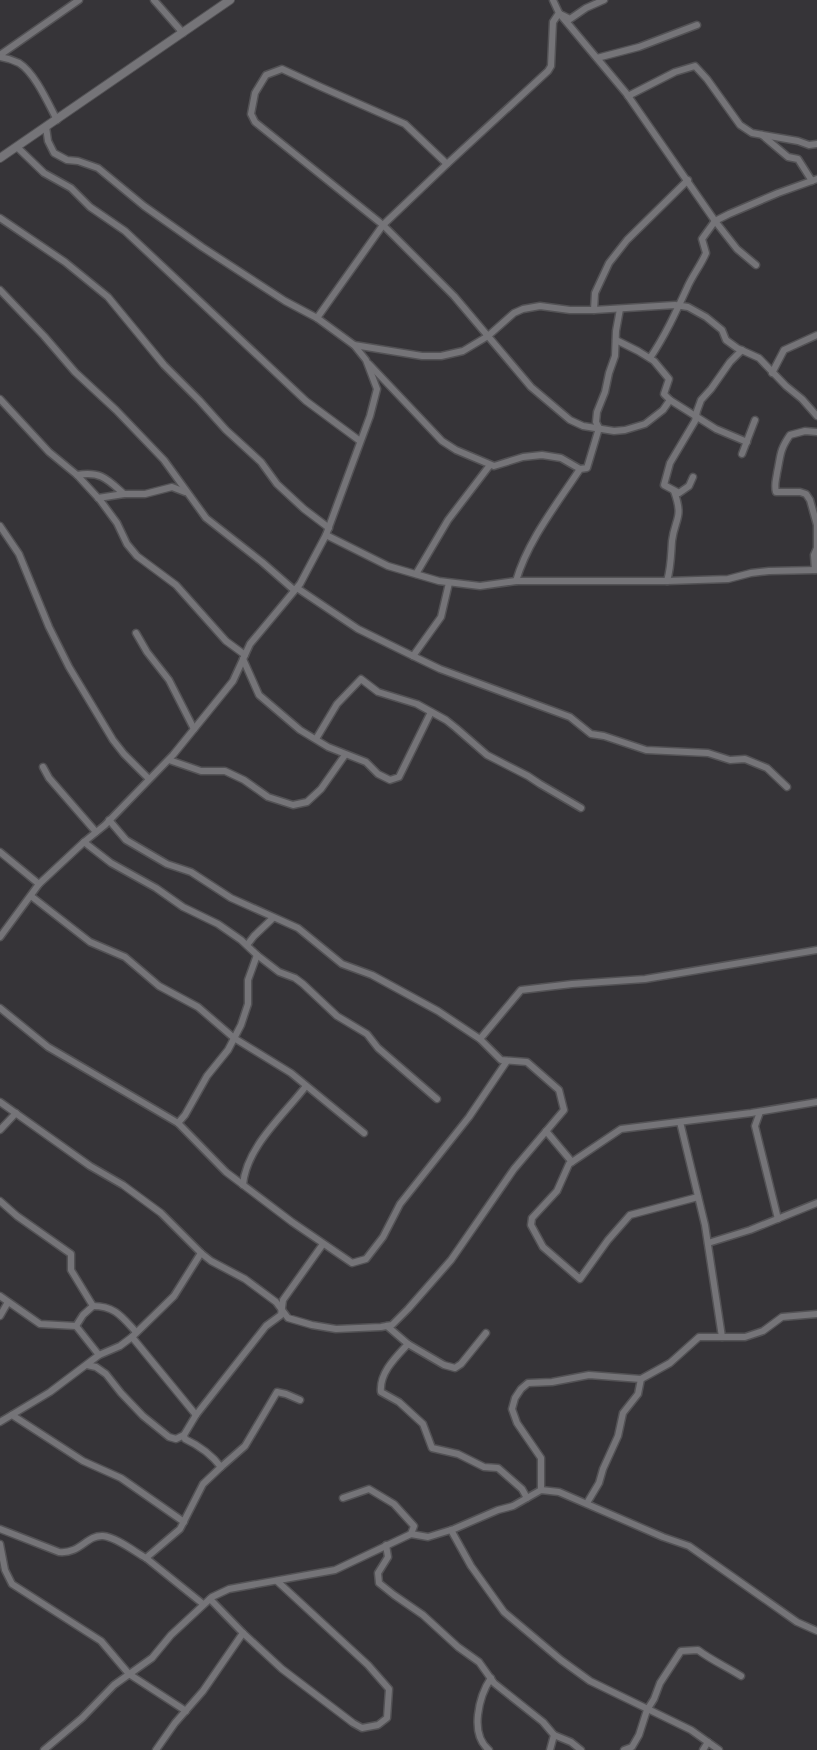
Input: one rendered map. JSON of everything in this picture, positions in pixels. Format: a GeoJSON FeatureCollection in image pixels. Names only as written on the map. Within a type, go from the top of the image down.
{"type":"FeatureCollection","features":[{"type":"Feature","properties":{"kind":"street"},"geometry":{"type":"LineString","coordinates":[[0,56],[79,0]]}},
{"type":"Feature","properties":{"kind":"street"},"geometry":{"type":"LineString","coordinates":[[154,0],[183,33]]}},
{"type":"Feature","properties":{"kind":"street"},"geometry":{"type":"LineString","coordinates":[[0,158],[230,0]]}},
{"type":"Feature","properties":{"kind":"street"},"geometry":{"type":"LineString","coordinates":[[553,0],[559,13],[628,96],[737,249],[756,265]]}},
{"type":"Feature","properties":{"kind":"street"},"geometry":{"type":"LineString","coordinates":[[559,13],[570,19],[586,8],[604,0]]}},
{"type":"Feature","properties":{"kind":"street"},"geometry":{"type":"LineString","coordinates":[[317,318],[383,225],[548,71],[551,66],[553,22],[559,13]]}},
{"type":"Feature","properties":{"kind":"street"},"geometry":{"type":"LineString","coordinates":[[597,58],[639,47],[697,25]]}},
{"type":"Feature","properties":{"kind":"street"},"geometry":{"type":"LineString","coordinates":[[0,56],[20,63],[32,75],[57,120]]}},
{"type":"Feature","properties":{"kind":"street"},"geometry":{"type":"LineString","coordinates":[[628,96],[675,72],[695,66],[707,79],[740,125],[752,133],[798,140],[809,145],[817,144]]}},
{"type":"Feature","properties":{"kind":"street"},"geometry":{"type":"LineString","coordinates":[[447,164],[405,124],[320,88],[282,69],[266,75],[255,93],[251,114],[255,122],[383,225],[454,296],[531,388],[573,422],[583,426],[614,431],[645,424],[663,410],[670,400]]}},
{"type":"Feature","properties":{"kind":"street"},"geometry":{"type":"LineString","coordinates":[[46,127],[48,141],[54,152],[67,160],[78,161],[98,168],[144,206],[202,247],[285,301],[317,318],[354,345],[385,382],[442,441],[490,465],[497,466],[523,457],[542,455],[561,458],[580,469],[587,468],[599,428],[596,422],[597,412],[615,356],[616,332],[620,309]]}},
{"type":"Feature","properties":{"kind":"street"},"geometry":{"type":"LineString","coordinates":[[650,358],[680,306],[687,286],[706,253],[702,239],[716,221],[778,193],[815,180],[798,159],[788,157],[761,134]]}},
{"type":"Feature","properties":{"kind":"street"},"geometry":{"type":"LineString","coordinates":[[17,147],[44,173],[71,188],[90,207],[125,231],[306,401],[360,441]]}},
{"type":"Feature","properties":{"kind":"street"},"geometry":{"type":"LineString","coordinates":[[594,310],[595,293],[610,263],[627,240],[688,180]]}},
{"type":"Feature","properties":{"kind":"street"},"geometry":{"type":"LineString","coordinates":[[0,218],[65,262],[108,297],[164,365],[226,430],[261,462],[277,484],[328,532],[380,563],[439,582],[480,586],[516,580],[667,581],[728,579],[751,572],[816,570],[814,555],[817,548],[816,525],[810,500],[806,494],[800,492],[776,492],[774,485],[778,472],[779,456],[790,435],[805,431],[817,432]]}},
{"type":"Feature","properties":{"kind":"street"},"geometry":{"type":"LineString","coordinates":[[0,290],[75,372],[116,410],[164,460],[206,518],[296,589],[358,628],[413,656],[440,669],[570,717],[592,734],[646,750],[708,753],[730,760],[745,759],[767,768],[787,787]]}},
{"type":"Feature","properties":{"kind":"street"},"geometry":{"type":"LineString","coordinates":[[354,345],[422,356],[441,356],[463,350],[488,336],[514,312],[523,309],[540,306],[570,310],[680,306],[706,316],[722,330],[726,340],[759,358],[817,416]]}},
{"type":"Feature","properties":{"kind":"street"},"geometry":{"type":"LineString","coordinates":[[772,373],[784,350],[817,336]]}},
{"type":"Feature","properties":{"kind":"street"},"geometry":{"type":"LineString","coordinates":[[616,340],[654,361],[669,379],[664,394],[670,400],[716,429],[747,442]]}},
{"type":"Feature","properties":{"kind":"street"},"geometry":{"type":"LineString","coordinates":[[693,477],[689,486],[679,493],[664,485],[670,463],[695,421],[701,400],[730,362],[742,350]]}},
{"type":"Feature","properties":{"kind":"street"},"geometry":{"type":"LineString","coordinates":[[0,937],[39,884],[109,820],[169,760],[233,681],[250,644],[296,589],[328,532],[370,416],[376,389],[366,360]]}},
{"type":"Feature","properties":{"kind":"street"},"geometry":{"type":"LineString","coordinates":[[376,389],[385,382]]}},
{"type":"Feature","properties":{"kind":"street"},"geometry":{"type":"LineString","coordinates":[[0,399],[49,452],[77,475],[98,498],[117,524],[127,544],[137,556],[176,585],[244,657],[259,695],[300,730],[346,755],[366,762],[378,774],[390,780],[399,777],[431,712]]}},
{"type":"Feature","properties":{"kind":"street"},"geometry":{"type":"LineString","coordinates":[[742,454],[755,420]]}},
{"type":"Feature","properties":{"kind":"street"},"geometry":{"type":"LineString","coordinates":[[416,574],[448,520],[490,465]]}},
{"type":"Feature","properties":{"kind":"street"},"geometry":{"type":"LineString","coordinates":[[516,580],[523,560],[580,469]]}},
{"type":"Feature","properties":{"kind":"street"},"geometry":{"type":"LineString","coordinates":[[77,475],[96,474],[105,477],[124,494]]}},
{"type":"Feature","properties":{"kind":"street"},"geometry":{"type":"LineString","coordinates":[[98,498],[124,494],[145,494],[172,487],[186,492]]}},
{"type":"Feature","properties":{"kind":"street"},"geometry":{"type":"LineString","coordinates":[[667,581],[672,560],[672,540],[679,517],[679,506],[674,492]]}},
{"type":"Feature","properties":{"kind":"street"},"geometry":{"type":"LineString","coordinates":[[0,526],[19,554],[49,627],[69,667],[113,740],[124,754],[150,779]]}},
{"type":"Feature","properties":{"kind":"street"},"geometry":{"type":"LineString","coordinates":[[413,656],[440,617],[450,583]]}},
{"type":"Feature","properties":{"kind":"street"},"geometry":{"type":"LineString","coordinates":[[136,633],[147,652],[170,680],[194,729]]}},
{"type":"Feature","properties":{"kind":"street"},"geometry":{"type":"LineString","coordinates":[[316,739],[336,704],[361,679],[378,692],[417,704],[431,712],[456,728],[487,755],[528,776],[581,808]]}},
{"type":"Feature","properties":{"kind":"street"},"geometry":{"type":"LineString","coordinates":[[169,760],[200,771],[225,771],[244,780],[268,797],[293,805],[307,802],[321,788],[346,755]]}},
{"type":"Feature","properties":{"kind":"street"},"geometry":{"type":"LineString","coordinates":[[43,768],[49,778],[96,832]]}},
{"type":"Feature","properties":{"kind":"street"},"geometry":{"type":"LineString","coordinates":[[0,1102],[90,1166],[123,1185],[161,1213],[200,1253],[244,1279],[276,1302],[288,1318],[336,1329],[387,1326],[392,1324],[408,1309],[451,1260],[514,1169],[564,1110],[560,1090],[527,1062],[501,1060],[480,1039],[438,1012],[372,975],[342,964],[298,928],[230,898],[191,872],[167,864],[126,840],[109,820]]}},
{"type":"Feature","properties":{"kind":"street"},"geometry":{"type":"LineString","coordinates":[[84,842],[111,863],[156,888],[183,907],[218,924],[241,940],[279,972],[295,978],[337,1016],[367,1034],[378,1048],[437,1099]]}},
{"type":"Feature","properties":{"kind":"street"},"geometry":{"type":"LineString","coordinates":[[0,852],[39,884]]}},
{"type":"Feature","properties":{"kind":"street"},"geometry":{"type":"LineString","coordinates":[[31,896],[90,942],[125,957],[159,986],[198,1007],[234,1038],[291,1073],[364,1133]]}},
{"type":"Feature","properties":{"kind":"street"},"geometry":{"type":"LineString","coordinates":[[247,945],[273,918]]}},
{"type":"Feature","properties":{"kind":"street"},"geometry":{"type":"LineString","coordinates":[[480,1039],[521,990],[572,984],[645,980],[817,950]]}},
{"type":"Feature","properties":{"kind":"street"},"geometry":{"type":"LineString","coordinates":[[178,1124],[206,1076],[228,1050],[241,1025],[248,1004],[248,980],[257,955]]}},
{"type":"Feature","properties":{"kind":"street"},"geometry":{"type":"LineString","coordinates":[[0,1008],[48,1047],[178,1124],[226,1172],[323,1244],[352,1263],[366,1259],[383,1237],[400,1204],[470,1117],[507,1061]]}},
{"type":"Feature","properties":{"kind":"street"},"geometry":{"type":"LineString","coordinates":[[243,1185],[244,1173],[249,1160],[271,1128],[306,1086]]}},
{"type":"Feature","properties":{"kind":"street"},"geometry":{"type":"LineString","coordinates":[[698,1197],[630,1215],[603,1246],[580,1279],[543,1247],[531,1225],[532,1218],[557,1191],[569,1164],[622,1129],[760,1112],[817,1102]]}},
{"type":"Feature","properties":{"kind":"street"},"geometry":{"type":"LineString","coordinates":[[760,1112],[755,1126],[778,1218]]}},
{"type":"Feature","properties":{"kind":"street"},"geometry":{"type":"LineString","coordinates":[[0,1130],[16,1113]]}},
{"type":"Feature","properties":{"kind":"street"},"geometry":{"type":"LineString","coordinates":[[680,1122],[708,1243],[722,1337]]}},
{"type":"Feature","properties":{"kind":"street"},"geometry":{"type":"LineString","coordinates":[[546,1131],[572,1162]]}},
{"type":"Feature","properties":{"kind":"street"},"geometry":{"type":"LineString","coordinates":[[0,1201],[16,1216],[68,1250],[71,1254],[71,1270],[73,1275],[92,1306]]}},
{"type":"Feature","properties":{"kind":"street"},"geometry":{"type":"LineString","coordinates":[[708,1243],[750,1230],[817,1203]]}},
{"type":"Feature","properties":{"kind":"street"},"geometry":{"type":"LineString","coordinates":[[87,1365],[96,1367],[106,1374],[143,1416],[169,1437],[176,1439],[184,1435],[196,1415],[266,1326],[280,1315],[283,1300],[323,1244]]}},
{"type":"Feature","properties":{"kind":"street"},"geometry":{"type":"LineString","coordinates":[[0,1422],[50,1392],[99,1355],[120,1346],[174,1296],[200,1253]]}},
{"type":"Feature","properties":{"kind":"street"},"geometry":{"type":"LineString","coordinates":[[0,1296],[40,1324],[76,1326],[99,1355]]}},
{"type":"Feature","properties":{"kind":"street"},"geometry":{"type":"LineString","coordinates":[[0,1316],[8,1302]]}},
{"type":"Feature","properties":{"kind":"street"},"geometry":{"type":"LineString","coordinates":[[76,1326],[82,1315],[92,1306],[112,1309],[134,1334],[196,1415]]}},
{"type":"Feature","properties":{"kind":"street"},"geometry":{"type":"LineString","coordinates":[[541,1490],[542,1458],[516,1424],[512,1409],[515,1398],[528,1383],[552,1382],[589,1375],[641,1379],[670,1363],[699,1338],[745,1337],[763,1331],[782,1318],[817,1314]]}},
{"type":"Feature","properties":{"kind":"street"},"geometry":{"type":"LineString","coordinates":[[387,1326],[408,1344],[444,1365],[455,1368],[461,1364],[486,1333]]}},
{"type":"Feature","properties":{"kind":"street"},"geometry":{"type":"LineString","coordinates":[[408,1344],[389,1366],[380,1385],[381,1392],[399,1402],[423,1424],[432,1448],[458,1454],[484,1467],[498,1468],[522,1489],[527,1498]]}},
{"type":"Feature","properties":{"kind":"street"},"geometry":{"type":"LineString","coordinates":[[587,1503],[599,1483],[618,1436],[622,1413],[638,1394],[641,1379]]}},
{"type":"Feature","properties":{"kind":"street"},"geometry":{"type":"LineString","coordinates":[[146,1558],[180,1529],[203,1484],[245,1446],[277,1392],[300,1400]]}},
{"type":"Feature","properties":{"kind":"street"},"geometry":{"type":"LineString","coordinates":[[12,1415],[83,1460],[121,1478],[184,1522]]}},
{"type":"Feature","properties":{"kind":"street"},"geometry":{"type":"LineString","coordinates":[[184,1435],[185,1439],[212,1456],[221,1467]]}},
{"type":"Feature","properties":{"kind":"street"},"geometry":{"type":"LineString","coordinates":[[343,1498],[369,1489],[394,1504],[414,1526],[411,1534]]}},
{"type":"Feature","properties":{"kind":"street"},"geometry":{"type":"LineString","coordinates":[[44,1750],[82,1718],[114,1685],[152,1658],[171,1635],[203,1604],[229,1589],[335,1570],[411,1534],[428,1537],[451,1530],[498,1510],[513,1506],[541,1490],[559,1492],[663,1537],[689,1546],[797,1622],[817,1631]]}},
{"type":"Feature","properties":{"kind":"street"},"geometry":{"type":"LineString","coordinates":[[0,1529],[60,1552],[72,1552],[95,1537],[105,1536],[146,1558],[203,1604]]}},
{"type":"Feature","properties":{"kind":"street"},"geometry":{"type":"LineString","coordinates":[[451,1530],[471,1566],[504,1612],[562,1660],[590,1681],[691,1730],[719,1750]]}},
{"type":"Feature","properties":{"kind":"street"},"geometry":{"type":"LineString","coordinates":[[0,1544],[5,1570],[12,1584],[101,1640],[129,1674],[186,1711]]}},
{"type":"Feature","properties":{"kind":"street"},"geometry":{"type":"LineString","coordinates":[[386,1545],[388,1557],[378,1573],[379,1583],[424,1615],[458,1648],[479,1662],[494,1683],[543,1722],[554,1735],[571,1742],[581,1750]]}},
{"type":"Feature","properties":{"kind":"street"},"geometry":{"type":"LineString","coordinates":[[210,1599],[243,1634],[282,1670],[352,1723],[362,1728],[378,1725],[387,1718],[388,1689],[368,1665],[277,1581]]}},
{"type":"Feature","properties":{"kind":"street"},"geometry":{"type":"LineString","coordinates":[[156,1750],[175,1723],[203,1691],[243,1634]]}},
{"type":"Feature","properties":{"kind":"street"},"geometry":{"type":"LineString","coordinates":[[624,1750],[632,1747],[639,1735],[647,1710],[654,1699],[660,1683],[682,1651],[698,1650],[741,1676]]}},
{"type":"Feature","properties":{"kind":"street"},"geometry":{"type":"LineString","coordinates":[[488,1750],[483,1745],[478,1732],[479,1706],[483,1690],[491,1678]]}},
{"type":"Feature","properties":{"kind":"street"},"geometry":{"type":"LineString","coordinates":[[550,1750],[554,1735]]}},
{"type":"Feature","properties":{"kind":"street"},"geometry":{"type":"LineString","coordinates":[[703,1750],[708,1742]]}}]}
